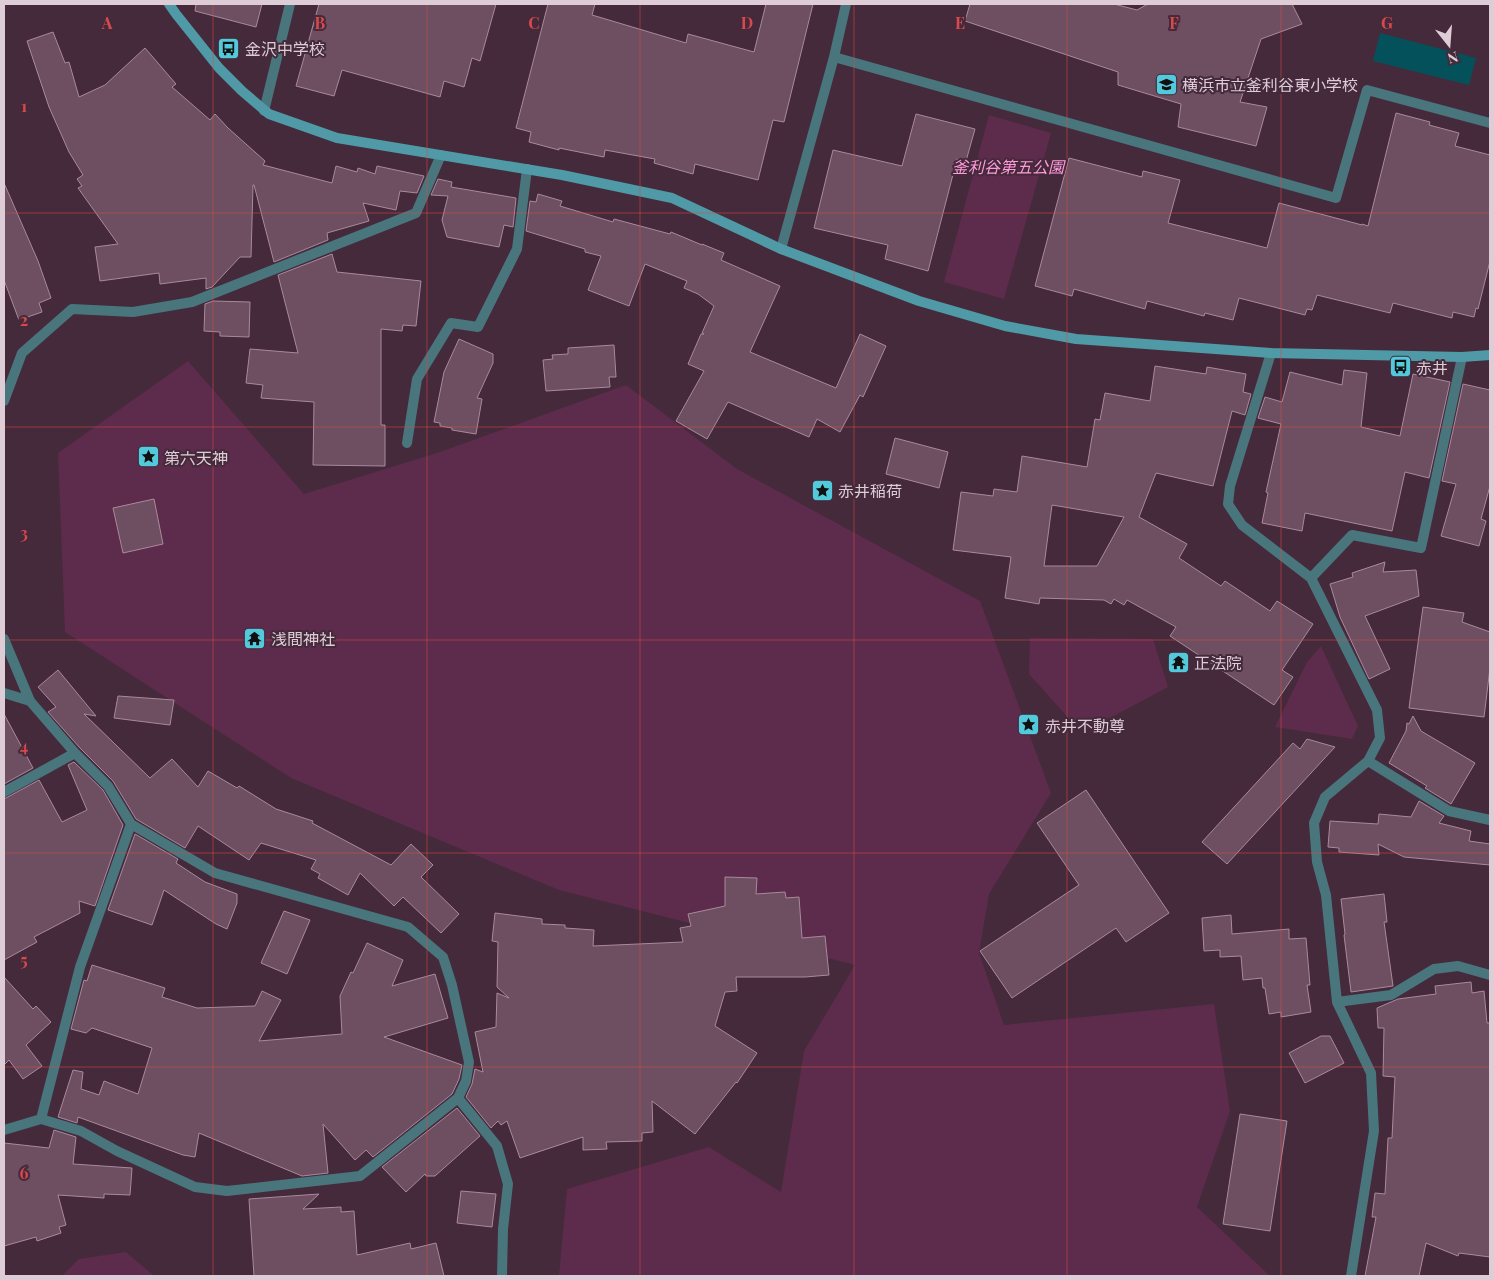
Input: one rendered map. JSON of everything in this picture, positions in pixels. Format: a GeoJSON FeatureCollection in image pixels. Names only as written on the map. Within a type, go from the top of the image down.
{"type":"FeatureCollection","features":[{"type":"Feature","properties":{"kind":"street"},"geometry":{"type":"LineString","coordinates":[[169,4],[219,68],[264,111],[337,138],[562,174],[672,198],[781,249],[919,301],[1005,326],[1076,339],[1271,353],[1490,356]]}},
{"type":"Feature","properties":{"kind":"street"},"geometry":{"type":"LineString","coordinates":[[264,111],[290,4]]}},
{"type":"Feature","properties":{"kind":"street"},"geometry":{"type":"LineString","coordinates":[[781,249],[834,57],[846,4]]}},
{"type":"Feature","properties":{"kind":"street"},"geometry":{"type":"LineString","coordinates":[[834,57],[1336,198],[1367,90],[1490,123]]}},
{"type":"Feature","properties":{"kind":"street"},"geometry":{"type":"LineString","coordinates":[[4,401],[22,352],[72,309],[132,312],[192,302],[408,217],[416,213],[441,155]]}},
{"type":"Feature","properties":{"kind":"street"},"geometry":{"type":"LineString","coordinates":[[407,443],[417,379],[451,323],[478,327],[517,249],[527,169]]}},
{"type":"Feature","properties":{"kind":"street"},"geometry":{"type":"LineString","coordinates":[[1271,353],[1230,486],[1228,504],[1242,525],[1311,578],[1377,710],[1380,738],[1368,761],[1325,797],[1314,824],[1317,862],[1326,895],[1337,1002],[1371,1074],[1374,1131],[1350,1276]]}},
{"type":"Feature","properties":{"kind":"street"},"geometry":{"type":"LineString","coordinates":[[1311,578],[1352,535],[1421,548],[1462,357]]}},
{"type":"Feature","properties":{"kind":"street"},"geometry":{"type":"LineString","coordinates":[[4,639],[30,701],[75,753],[108,786],[131,824],[215,873],[408,927],[443,957],[452,985],[469,1062],[466,1081],[458,1098],[360,1176],[227,1191],[195,1187],[117,1151],[80,1131],[40,1119],[4,1130]]}},
{"type":"Feature","properties":{"kind":"street"},"geometry":{"type":"LineString","coordinates":[[4,693],[30,701]]}},
{"type":"Feature","properties":{"kind":"street"},"geometry":{"type":"LineString","coordinates":[[4,792],[75,753]]}},
{"type":"Feature","properties":{"kind":"street"},"geometry":{"type":"LineString","coordinates":[[1368,761],[1449,810],[1490,820]]}},
{"type":"Feature","properties":{"kind":"street"},"geometry":{"type":"LineString","coordinates":[[40,1119],[80,967],[131,824]]}},
{"type":"Feature","properties":{"kind":"street"},"geometry":{"type":"LineString","coordinates":[[1337,1002],[1391,995],[1434,969],[1458,966],[1490,975]]}},
{"type":"Feature","properties":{"kind":"street"},"geometry":{"type":"LineString","coordinates":[[458,1098],[497,1146],[508,1184],[503,1229],[502,1276]]}},
{"type":"Feature","properties":{"kind":"green space","name":"釜利谷第五公園"},"geometry":{"type":"Polygon","coordinates":[[[989,115],[1051,133],[1004,299],[944,282],[989,115]]]}},
{"type":"Feature","properties":{"kind":"green space"},"geometry":{"type":"Polygon","coordinates":[[[188,361],[304,494],[440,452],[626,385],[737,469],[980,601],[1051,793],[989,894],[979,953],[1004,1025],[1214,1004],[1230,1111],[1197,1207],[1270,1276],[559,1276],[567,1189],[709,1147],[781,1192],[804,1051],[855,965],[559,890],[291,778],[65,632],[58,453],[188,361]]]}},
{"type":"Feature","properties":{"kind":"green space"},"geometry":{"type":"Polygon","coordinates":[[[1030,638],[1153,639],[1168,687],[1110,718],[1071,721],[1029,674],[1030,638]]]}},
{"type":"Feature","properties":{"kind":"green space"},"geometry":{"type":"Polygon","coordinates":[[[1321,646],[1358,726],[1352,739],[1275,727],[1307,662],[1321,646]]]}},
{"type":"Feature","properties":{"kind":"green space"},"geometry":{"type":"Polygon","coordinates":[[[126,1252],[154,1276],[62,1276],[79,1259],[126,1252]]]}},
{"type":"Feature","properties":{"kind":"water"},"geometry":{"type":"Polygon","coordinates":[[[1380,33],[1476,58],[1469,85],[1373,61],[1380,33]]]}},
{"type":"Feature","properties":{"kind":"building"},"geometry":{"type":"Polygon","coordinates":[[[196,4],[262,4],[256,27],[195,11],[196,4]]]}},
{"type":"Feature","properties":{"kind":"building"},"geometry":{"type":"Polygon","coordinates":[[[319,4],[496,4],[480,61],[472,58],[464,87],[444,81],[440,97],[342,70],[334,96],[296,86],[319,4]]]}},
{"type":"Feature","properties":{"kind":"building"},"geometry":{"type":"Polygon","coordinates":[[[548,4],[595,4],[592,15],[686,43],[688,34],[754,52],[766,4],[813,4],[784,122],[773,120],[758,180],[695,164],[693,174],[654,163],[655,159],[605,150],[604,157],[559,148],[559,150],[529,142],[531,132],[516,128],[548,4]]]}},
{"type":"Feature","properties":{"kind":"building"},"geometry":{"type":"Polygon","coordinates":[[[970,4],[1114,4],[1137,10],[1148,4],[1292,4],[1302,24],[1261,39],[1240,102],[1267,107],[1256,146],[1178,127],[1181,104],[1118,85],[1118,72],[965,21],[970,4]]]}},
{"type":"Feature","properties":{"kind":"building"},"geometry":{"type":"Polygon","coordinates":[[[53,32],[65,63],[69,62],[79,97],[105,85],[145,48],[176,84],[172,87],[210,120],[215,114],[265,161],[263,165],[332,183],[336,166],[357,172],[358,168],[375,174],[377,166],[424,176],[417,193],[400,191],[396,210],[363,203],[369,221],[327,233],[328,240],[274,262],[253,185],[251,257],[240,257],[212,287],[206,289],[206,278],[160,284],[159,273],[100,281],[95,247],[118,244],[78,188],[82,186],[77,179],[83,175],[69,152],[49,107],[27,41],[53,32]]]}},
{"type":"Feature","properties":{"kind":"building"},"geometry":{"type":"Polygon","coordinates":[[[1396,113],[1430,122],[1429,125],[1459,133],[1455,146],[1490,155],[1490,261],[1478,309],[1476,308],[1474,317],[1453,312],[1452,318],[1393,303],[1390,313],[1317,295],[1312,310],[1307,309],[1305,315],[1239,298],[1233,320],[1205,313],[1204,316],[1147,301],[1145,309],[1074,289],[1072,296],[1035,286],[1069,158],[1142,177],[1143,171],[1180,180],[1168,223],[1267,248],[1279,203],[1368,226],[1396,113]]]}},
{"type":"Feature","properties":{"kind":"building"},"geometry":{"type":"Polygon","coordinates":[[[916,114],[975,129],[966,161],[957,159],[928,271],[885,259],[888,245],[814,228],[833,150],[902,166],[916,114]]]}},
{"type":"Feature","properties":{"kind":"building"},"geometry":{"type":"Polygon","coordinates":[[[438,179],[452,182],[451,187],[516,198],[513,227],[504,225],[499,247],[447,237],[442,220],[448,196],[431,195],[438,179]]]}},
{"type":"Feature","properties":{"kind":"building"},"geometry":{"type":"Polygon","coordinates":[[[4,183],[38,261],[51,298],[39,303],[42,312],[19,320],[4,280],[4,183]]]}},
{"type":"Feature","properties":{"kind":"building"},"geometry":{"type":"Polygon","coordinates":[[[538,194],[562,201],[560,206],[613,222],[614,219],[670,234],[671,232],[724,253],[721,260],[780,286],[750,352],[836,388],[860,334],[886,346],[863,397],[860,395],[840,432],[817,419],[809,437],[728,402],[707,439],[676,421],[704,371],[688,364],[701,334],[704,334],[702,333],[714,306],[698,294],[684,288],[687,281],[645,264],[629,306],[588,290],[601,256],[585,252],[585,249],[526,231],[530,201],[536,202],[538,194]]]}},
{"type":"Feature","properties":{"kind":"building"},"geometry":{"type":"Polygon","coordinates":[[[332,254],[337,272],[421,281],[416,326],[403,325],[402,331],[381,329],[381,425],[385,425],[385,466],[313,465],[314,402],[261,398],[263,385],[246,383],[250,349],[298,353],[278,275],[332,254]]]}},
{"type":"Feature","properties":{"kind":"building"},"geometry":{"type":"Polygon","coordinates":[[[213,301],[250,302],[249,337],[220,336],[220,332],[204,331],[205,304],[213,301]]]}},
{"type":"Feature","properties":{"kind":"building"},"geometry":{"type":"Polygon","coordinates":[[[459,339],[493,354],[493,363],[477,398],[482,399],[476,434],[452,430],[452,428],[440,426],[440,423],[434,422],[444,372],[459,339]]]}},
{"type":"Feature","properties":{"kind":"building"},"geometry":{"type":"Polygon","coordinates":[[[614,345],[616,377],[609,377],[610,387],[546,391],[543,360],[553,359],[552,355],[568,354],[568,348],[614,345]]]}},
{"type":"Feature","properties":{"kind":"building"},"geometry":{"type":"Polygon","coordinates":[[[1155,366],[1206,374],[1207,367],[1246,374],[1243,392],[1251,394],[1245,415],[1232,411],[1213,486],[1156,473],[1139,517],[1187,544],[1179,558],[1221,586],[1225,581],[1270,611],[1277,601],[1313,624],[1282,670],[1293,677],[1274,705],[1170,636],[1176,627],[1127,600],[1124,605],[1114,599],[1111,604],[1104,600],[1040,598],[1039,604],[1005,598],[1011,557],[953,550],[961,492],[993,496],[994,489],[1017,492],[1022,456],[1087,467],[1095,419],[1100,420],[1105,393],[1150,401],[1155,366]],[[1052,505],[1044,566],[1097,566],[1124,517],[1052,505]]]}},
{"type":"Feature","properties":{"kind":"building"},"geometry":{"type":"Polygon","coordinates":[[[1344,370],[1367,373],[1361,427],[1400,436],[1413,374],[1450,382],[1429,478],[1405,472],[1392,531],[1305,513],[1302,531],[1262,523],[1268,493],[1266,492],[1281,424],[1258,418],[1265,397],[1282,402],[1290,372],[1342,385],[1344,370]]]}},
{"type":"Feature","properties":{"kind":"building"},"geometry":{"type":"Polygon","coordinates":[[[1463,384],[1490,390],[1490,486],[1481,519],[1486,521],[1479,546],[1441,536],[1456,484],[1442,481],[1463,384]]]}},
{"type":"Feature","properties":{"kind":"building"},"geometry":{"type":"Polygon","coordinates":[[[895,438],[948,452],[939,488],[886,474],[895,438]]]}},
{"type":"Feature","properties":{"kind":"building"},"geometry":{"type":"Polygon","coordinates":[[[154,499],[163,544],[123,553],[113,508],[154,499]]]}},
{"type":"Feature","properties":{"kind":"building"},"geometry":{"type":"Polygon","coordinates":[[[1385,562],[1383,572],[1416,570],[1419,596],[1365,616],[1390,669],[1369,679],[1340,617],[1330,584],[1353,577],[1352,573],[1385,562]]]}},
{"type":"Feature","properties":{"kind":"building"},"geometry":{"type":"Polygon","coordinates":[[[1423,607],[1464,613],[1462,622],[1490,632],[1490,668],[1484,717],[1409,708],[1423,607]]]}},
{"type":"Feature","properties":{"kind":"building"},"geometry":{"type":"Polygon","coordinates":[[[58,670],[96,716],[84,714],[150,778],[172,759],[198,787],[208,771],[237,788],[239,786],[276,809],[313,821],[312,823],[391,865],[411,844],[433,865],[421,877],[459,914],[441,933],[403,897],[394,906],[360,873],[348,895],[318,878],[320,874],[311,869],[316,860],[261,843],[249,860],[198,826],[185,848],[136,819],[113,781],[48,712],[56,707],[38,687],[58,670]]]}},
{"type":"Feature","properties":{"kind":"building"},"geometry":{"type":"Polygon","coordinates":[[[118,696],[174,700],[170,725],[114,718],[118,696]]]}},
{"type":"Feature","properties":{"kind":"building"},"geometry":{"type":"Polygon","coordinates":[[[4,714],[33,768],[4,784],[4,714]]]}},
{"type":"Feature","properties":{"kind":"building"},"geometry":{"type":"Polygon","coordinates":[[[1413,716],[1421,731],[1475,763],[1451,804],[1425,788],[1427,786],[1389,763],[1406,731],[1407,723],[1409,724],[1413,716]]]}},
{"type":"Feature","properties":{"kind":"building"},"geometry":{"type":"Polygon","coordinates":[[[1307,739],[1335,747],[1227,864],[1202,842],[1293,743],[1300,749],[1307,739]]]}},
{"type":"Feature","properties":{"kind":"building"},"geometry":{"type":"Polygon","coordinates":[[[74,762],[103,790],[123,825],[95,906],[79,901],[80,913],[34,937],[37,942],[4,960],[4,799],[39,780],[62,822],[87,810],[68,765],[74,762]]]}},
{"type":"Feature","properties":{"kind":"building"},"geometry":{"type":"Polygon","coordinates":[[[1086,790],[1169,913],[1126,942],[1116,928],[1012,998],[980,951],[1079,885],[1037,823],[1086,790]]]}},
{"type":"Feature","properties":{"kind":"building"},"geometry":{"type":"Polygon","coordinates":[[[1419,801],[1444,816],[1439,823],[1471,831],[1469,841],[1490,844],[1490,865],[1404,857],[1378,844],[1379,855],[1339,852],[1339,848],[1328,847],[1330,821],[1378,824],[1379,814],[1411,817],[1419,801]]]}},
{"type":"Feature","properties":{"kind":"building"},"geometry":{"type":"Polygon","coordinates":[[[135,834],[178,859],[176,863],[205,882],[237,894],[237,903],[227,929],[216,924],[164,890],[152,925],[108,910],[135,834]]]}},
{"type":"Feature","properties":{"kind":"building"},"geometry":{"type":"Polygon","coordinates":[[[725,877],[757,878],[756,894],[785,892],[786,898],[799,897],[802,938],[825,936],[829,975],[736,977],[737,991],[725,992],[715,1026],[757,1053],[737,1083],[695,1134],[652,1101],[653,1132],[642,1133],[642,1141],[606,1142],[607,1149],[583,1150],[583,1137],[520,1158],[507,1121],[501,1125],[498,1121],[491,1128],[466,1097],[472,1084],[475,1069],[483,1072],[475,1032],[496,1027],[497,993],[509,998],[497,987],[498,942],[492,941],[495,913],[542,919],[542,924],[565,925],[565,928],[594,930],[593,946],[683,942],[680,928],[691,926],[688,914],[725,906],[725,877]]]}},
{"type":"Feature","properties":{"kind":"building"},"geometry":{"type":"Polygon","coordinates":[[[1384,894],[1387,922],[1384,922],[1393,986],[1351,992],[1341,899],[1384,894]]]}},
{"type":"Feature","properties":{"kind":"building"},"geometry":{"type":"Polygon","coordinates":[[[284,911],[310,920],[287,974],[261,963],[284,911]]]}},
{"type":"Feature","properties":{"kind":"building"},"geometry":{"type":"Polygon","coordinates":[[[1231,915],[1232,934],[1289,929],[1289,939],[1306,938],[1310,985],[1307,985],[1311,1012],[1281,1017],[1281,1012],[1269,1014],[1262,978],[1243,980],[1241,956],[1220,957],[1220,950],[1204,951],[1202,918],[1231,915]]]}},
{"type":"Feature","properties":{"kind":"building"},"geometry":{"type":"Polygon","coordinates":[[[367,943],[403,960],[392,986],[435,974],[448,1018],[384,1037],[462,1065],[459,1079],[452,1094],[373,1157],[366,1150],[355,1160],[323,1124],[328,1173],[302,1176],[199,1133],[195,1157],[183,1155],[78,1117],[77,1123],[58,1117],[73,1070],[83,1072],[81,1089],[99,1095],[104,1081],[138,1094],[152,1048],[92,1028],[86,1033],[71,1029],[84,980],[87,981],[92,965],[165,988],[162,997],[197,1008],[255,1006],[262,991],[281,1000],[259,1041],[342,1034],[340,996],[367,943]]]}},
{"type":"Feature","properties":{"kind":"building"},"geometry":{"type":"Polygon","coordinates":[[[4,977],[33,1009],[36,1006],[51,1022],[26,1045],[42,1066],[23,1079],[9,1060],[4,1065],[4,977]]]}},
{"type":"Feature","properties":{"kind":"building"},"geometry":{"type":"Polygon","coordinates":[[[1471,982],[1472,993],[1484,991],[1487,1023],[1490,1023],[1490,1257],[1459,1253],[1458,1256],[1426,1243],[1419,1276],[1365,1276],[1376,1217],[1372,1217],[1375,1193],[1385,1194],[1388,1138],[1392,1138],[1395,1077],[1383,1076],[1384,1028],[1378,1028],[1377,1008],[1398,999],[1436,994],[1435,986],[1471,982]]]}},
{"type":"Feature","properties":{"kind":"building"},"geometry":{"type":"Polygon","coordinates":[[[1321,1036],[1330,1036],[1344,1063],[1305,1083],[1289,1053],[1321,1036]]]}},
{"type":"Feature","properties":{"kind":"building"},"geometry":{"type":"Polygon","coordinates":[[[457,1108],[480,1136],[435,1176],[426,1176],[425,1174],[406,1192],[382,1167],[457,1108]]]}},
{"type":"Feature","properties":{"kind":"building"},"geometry":{"type":"Polygon","coordinates":[[[1240,1114],[1287,1121],[1270,1231],[1223,1224],[1240,1114]]]}},
{"type":"Feature","properties":{"kind":"building"},"geometry":{"type":"Polygon","coordinates":[[[54,1130],[76,1137],[73,1164],[132,1168],[130,1195],[104,1194],[104,1198],[58,1195],[66,1225],[59,1227],[61,1233],[37,1241],[36,1237],[4,1246],[4,1143],[49,1148],[54,1130]]]}},
{"type":"Feature","properties":{"kind":"building"},"geometry":{"type":"Polygon","coordinates":[[[461,1191],[496,1194],[492,1227],[457,1223],[461,1191]]]}},
{"type":"Feature","properties":{"kind":"building"},"geometry":{"type":"Polygon","coordinates":[[[319,1194],[303,1209],[341,1207],[341,1212],[354,1211],[357,1255],[410,1243],[411,1249],[436,1243],[444,1276],[254,1276],[249,1199],[319,1194]]]}},
{"type":"Feature","properties":{"kind":"place","name":"金沢中学校"},"geometry":{"type":"Point","coordinates":[229,48]}},
{"type":"Feature","properties":{"kind":"place","name":"横浜市立釜利谷東小学校"},"geometry":{"type":"Point","coordinates":[1166,84]}},
{"type":"Feature","properties":{"kind":"place","name":"赤井"},"geometry":{"type":"Point","coordinates":[1400,367]}},
{"type":"Feature","properties":{"kind":"place","name":"第六天神"},"geometry":{"type":"Point","coordinates":[148,457]}},
{"type":"Feature","properties":{"kind":"place","name":"赤井稲荷"},"geometry":{"type":"Point","coordinates":[822,490]}},
{"type":"Feature","properties":{"kind":"place","name":"浅間神社"},"geometry":{"type":"Point","coordinates":[255,638]}},
{"type":"Feature","properties":{"kind":"place","name":"正法院"},"geometry":{"type":"Point","coordinates":[1178,662]}},
{"type":"Feature","properties":{"kind":"place","name":"赤井不動尊"},"geometry":{"type":"Point","coordinates":[1029,725]}}]}
